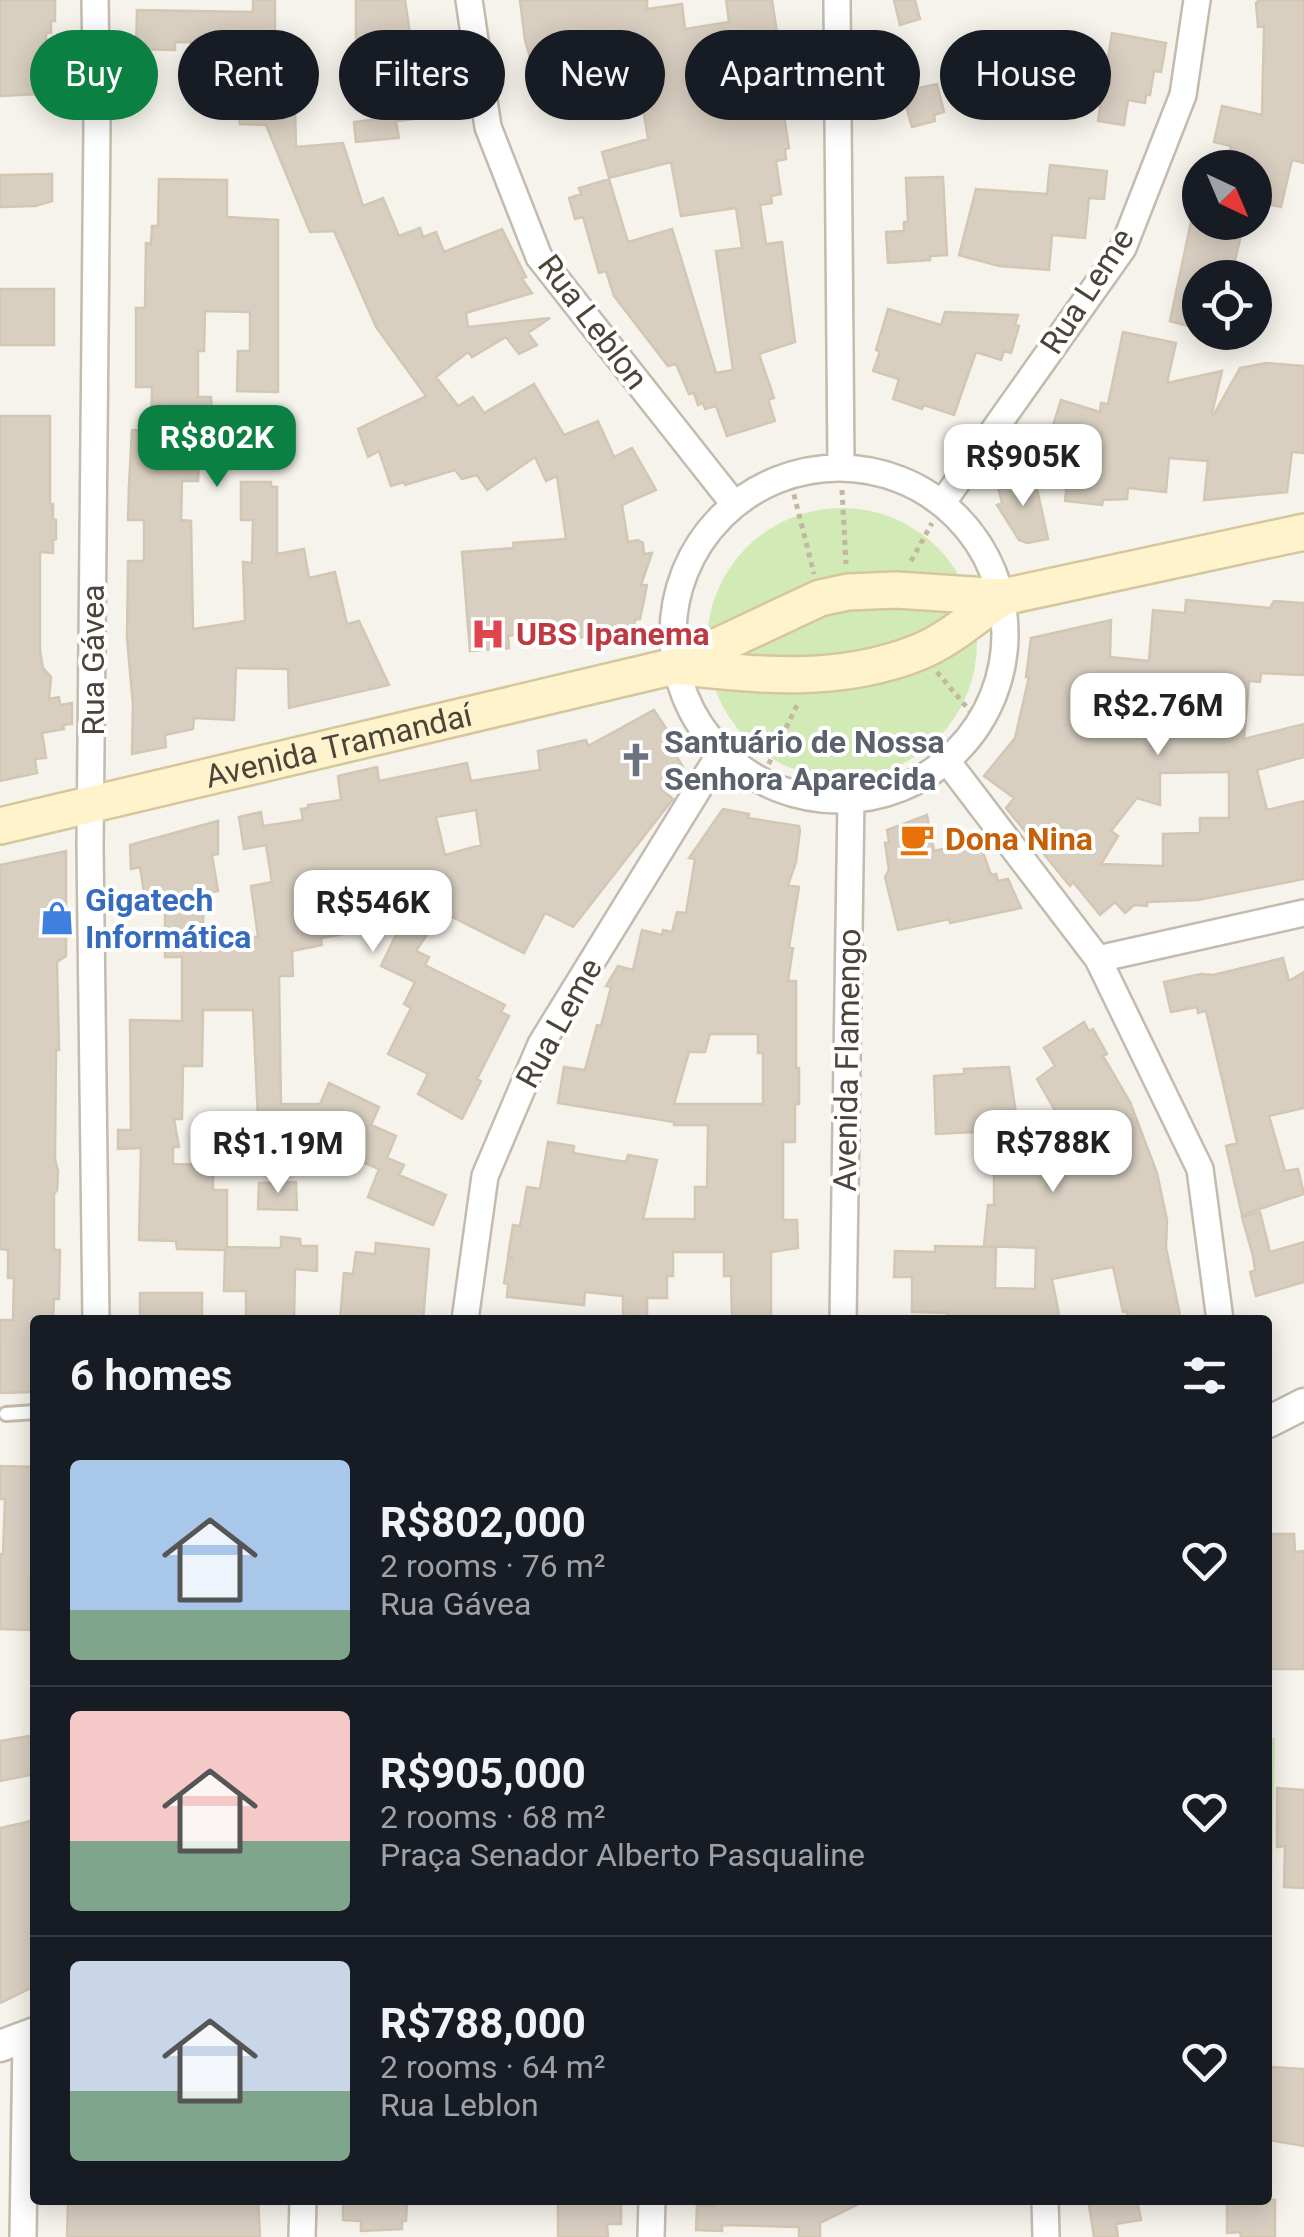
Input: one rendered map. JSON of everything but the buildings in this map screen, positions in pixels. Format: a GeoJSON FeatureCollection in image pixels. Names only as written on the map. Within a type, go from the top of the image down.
{"type":"FeatureCollection","features":[{"type":"Feature","properties":{"kind":"main road","name":"Avenida Tramandaí"},"geometry":{"type":"LineString","coordinates":[[0,826],[676,666],[834,595],[910,592],[1003,597],[1304,532]]}},
{"type":"Feature","properties":{"kind":"main road"},"geometry":{"type":"LineString","coordinates":[[910,592],[941,606],[943,627],[928,647]]}},
{"type":"Feature","properties":{"kind":"main road","name":"Avenida Tramandaí"},"geometry":{"type":"LineString","coordinates":[[676,666],[810,678],[928,647],[1003,597]]}},
{"type":"Feature","properties":{"kind":"main road"},"geometry":{"type":"LineString","coordinates":[[745,632],[735,644],[732,658],[738,671],[746,675]]}},
{"type":"Feature","properties":{"kind":"street","name":"Rua Gávea"},"geometry":{"type":"LineString","coordinates":[[95,0],[91,804],[96,1315]]}},
{"type":"Feature","properties":{"kind":"street","name":"Rua Leblon"},"geometry":{"type":"LineString","coordinates":[[469,0],[488,127],[539,256],[734,504]]}},
{"type":"Feature","properties":{"kind":"street"},"geometry":{"type":"LineString","coordinates":[[837,0],[841,467]]}},
{"type":"Feature","properties":{"kind":"street","name":"Rua Leme"},"geometry":{"type":"LineString","coordinates":[[944,502],[1122,248],[1183,95],[1197,0]]}},
{"type":"Feature","properties":{"kind":"street"},"geometry":{"type":"LineString","coordinates":[[841,467],[895,476],[944,502],[981,544],[1003,597],[1004,662],[980,723],[947,761],[902,788],[851,800],[804,797],[760,782],[721,752],[692,713],[676,666],[673,622],[682,578],[704,538],[734,504],[789,474],[841,467]]}},
{"type":"Feature","properties":{"kind":"street","name":"Rua Leme"},"geometry":{"type":"LineString","coordinates":[[465,1315],[485,1176],[541,1044],[721,752]]}},
{"type":"Feature","properties":{"kind":"street"},"geometry":{"type":"LineString","coordinates":[[947,761],[1098,960],[1200,1169],[1219,1315]]}},
{"type":"Feature","properties":{"kind":"street","name":"Avenida Flamengo"},"geometry":{"type":"LineString","coordinates":[[844,1315],[851,800]]}},
{"type":"Feature","properties":{"kind":"street"},"geometry":{"type":"LineString","coordinates":[[1098,960],[1304,913]]}},
{"type":"Feature","properties":{"kind":"street"},"geometry":{"type":"LineString","coordinates":[[1272,1420],[1304,1404]]}},
{"type":"Feature","properties":{"kind":"street"},"geometry":{"type":"LineString","coordinates":[[20,2039],[23,2237]]}},
{"type":"Feature","properties":{"kind":"street"},"geometry":{"type":"LineString","coordinates":[[302,2205],[302,2237]]}},
{"type":"Feature","properties":{"kind":"street"},"geometry":{"type":"LineString","coordinates":[[651,2237],[652,2205]]}},
{"type":"Feature","properties":{"kind":"street"},"geometry":{"type":"LineString","coordinates":[[1045,2205],[1046,2237]]}},
{"type":"Feature","properties":{"kind":"lane"},"geometry":{"type":"LineString","coordinates":[[6,1414],[30,1412]]}},
{"type":"Feature","properties":{"kind":"path"},"geometry":{"type":"LineString","coordinates":[[834,595],[841,467]]}},
{"type":"Feature","properties":{"kind":"path"},"geometry":{"type":"LineString","coordinates":[[789,474],[834,595]]}},
{"type":"Feature","properties":{"kind":"path"},"geometry":{"type":"LineString","coordinates":[[910,592],[944,502]]}},
{"type":"Feature","properties":{"kind":"path"},"geometry":{"type":"LineString","coordinates":[[928,647],[980,723]]}},
{"type":"Feature","properties":{"kind":"path"},"geometry":{"type":"LineString","coordinates":[[760,782],[810,678]]}},
{"type":"Feature","properties":{"kind":"green space"},"geometry":{"type":"Polygon","coordinates":[[[842,508],[894,518],[938,547],[967,591],[977,643],[967,695],[938,739],[894,768],[842,778],[790,768],[746,739],[717,695],[707,643],[717,591],[746,547],[790,518],[842,508]]]}},
{"type":"Feature","properties":{"kind":"green space"},"geometry":{"type":"Polygon","coordinates":[[[1272,1738],[1275,1738],[1272,1886],[1272,1738]]]}},
{"type":"Feature","properties":{"kind":"place","name":"UBS Ipanema"},"geometry":{"type":"Point","coordinates":[488,634]}},
{"type":"Feature","properties":{"kind":"place","name":"Santuário de Nossa Senhora Aparecida"},"geometry":{"type":"Point","coordinates":[636,760]}},
{"type":"Feature","properties":{"kind":"place","name":"Dona Nina"},"geometry":{"type":"Point","coordinates":[917,839]}},
{"type":"Feature","properties":{"kind":"place","name":"Gigatech Informática"},"geometry":{"type":"Point","coordinates":[57,918]}}]}
